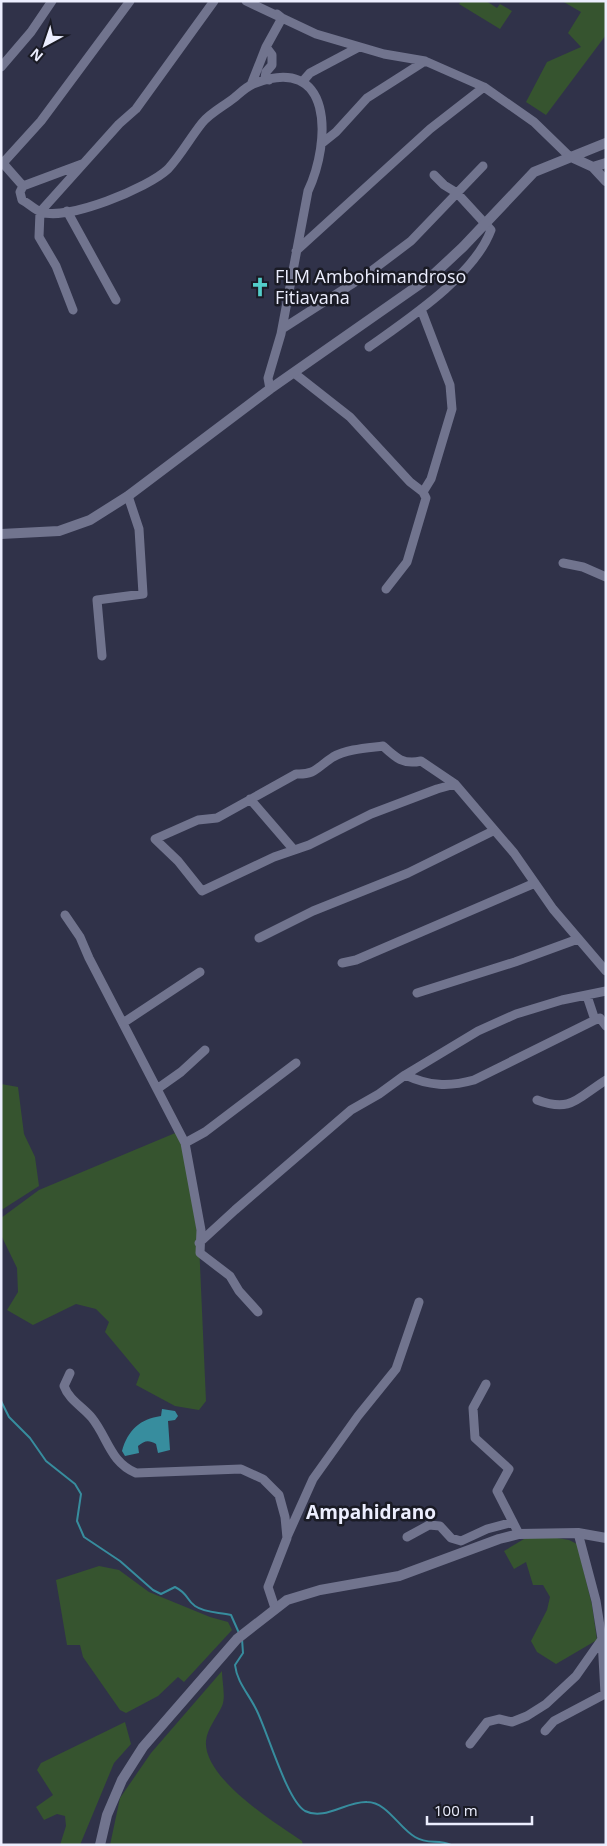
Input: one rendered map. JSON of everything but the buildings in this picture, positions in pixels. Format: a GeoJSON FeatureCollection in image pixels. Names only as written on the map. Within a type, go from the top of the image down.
{"type":"FeatureCollection","features":[{"type":"Feature","properties":{"kind":"street"},"geometry":{"type":"LineString","coordinates":[[1,67],[31,32],[52,1]]}},
{"type":"Feature","properties":{"kind":"street"},"geometry":{"type":"LineString","coordinates":[[23,186],[2,162],[41,120],[130,1]]}},
{"type":"Feature","properties":{"kind":"street"},"geometry":{"type":"LineString","coordinates":[[73,310],[56,266],[39,237],[40,212],[119,124],[136,109],[214,1]]}},
{"type":"Feature","properties":{"kind":"street"},"geometry":{"type":"LineString","coordinates":[[246,1],[316,34],[359,47],[425,61],[484,87],[534,122],[569,156],[593,167],[606,180]]}},
{"type":"Feature","properties":{"kind":"street"},"geometry":{"type":"LineString","coordinates":[[260,1],[282,18]]}},
{"type":"Feature","properties":{"kind":"street"},"geometry":{"type":"LineString","coordinates":[[251,84],[266,47],[282,18]]}},
{"type":"Feature","properties":{"kind":"street"},"geometry":{"type":"LineString","coordinates":[[266,47],[272,55],[272,65],[264,78],[269,80]]}},
{"type":"Feature","properties":{"kind":"street"},"geometry":{"type":"LineString","coordinates":[[303,80],[310,73],[359,47]]}},
{"type":"Feature","properties":{"kind":"street"},"geometry":{"type":"LineString","coordinates":[[321,144],[336,132],[367,98],[425,61]]}},
{"type":"Feature","properties":{"kind":"street"},"geometry":{"type":"LineString","coordinates":[[82,164],[23,186],[20,192],[22,200],[40,212],[67,211],[114,199],[144,185],[167,170],[203,122],[251,84],[288,76],[303,80],[316,96],[322,125],[321,144],[316,174],[308,192],[282,329],[268,378],[270,389]]}},
{"type":"Feature","properties":{"kind":"street"},"geometry":{"type":"LineString","coordinates":[[296,251],[430,129],[484,87]]}},
{"type":"Feature","properties":{"kind":"street"},"geometry":{"type":"LineString","coordinates":[[1,534],[59,531],[90,520],[128,496],[270,389],[433,275],[534,172],[569,156],[606,143]]}},
{"type":"Feature","properties":{"kind":"street"},"geometry":{"type":"LineString","coordinates":[[593,167],[606,163]]}},
{"type":"Feature","properties":{"kind":"street"},"geometry":{"type":"LineString","coordinates":[[282,329],[366,275],[411,241],[483,166]]}},
{"type":"Feature","properties":{"kind":"street"},"geometry":{"type":"LineString","coordinates":[[369,347],[422,309],[472,263],[486,243],[491,230],[457,193],[444,185],[434,175]]}},
{"type":"Feature","properties":{"kind":"street"},"geometry":{"type":"LineString","coordinates":[[67,211],[116,300]]}},
{"type":"Feature","properties":{"kind":"street"},"geometry":{"type":"LineString","coordinates":[[422,309],[450,385],[452,408],[431,479],[423,492]]}},
{"type":"Feature","properties":{"kind":"street"},"geometry":{"type":"LineString","coordinates":[[294,373],[350,417],[410,482],[423,492],[426,498],[407,562],[386,588]]}},
{"type":"Feature","properties":{"kind":"street"},"geometry":{"type":"LineString","coordinates":[[102,656],[97,600],[144,594],[140,529],[128,496]]}},
{"type":"Feature","properties":{"kind":"street"},"geometry":{"type":"LineString","coordinates":[[563,564],[582,567],[606,577]]}},
{"type":"Feature","properties":{"kind":"street"},"geometry":{"type":"LineString","coordinates":[[455,784],[371,814],[202,890],[178,861],[155,839],[198,820],[217,818],[296,774],[309,775],[334,757],[365,748],[383,746],[393,756],[409,764],[421,761],[455,784],[514,853],[578,939],[606,970]]}},
{"type":"Feature","properties":{"kind":"street"},"geometry":{"type":"LineString","coordinates":[[250,799],[294,850]]}},
{"type":"Feature","properties":{"kind":"street"},"geometry":{"type":"LineString","coordinates":[[258,938],[313,911],[408,873],[493,830]]}},
{"type":"Feature","properties":{"kind":"street"},"geometry":{"type":"LineString","coordinates":[[342,963],[356,960],[535,883]]}},
{"type":"Feature","properties":{"kind":"street"},"geometry":{"type":"LineString","coordinates":[[65,915],[80,937],[184,1143],[201,1230],[200,1253],[230,1276],[239,1291],[258,1312]]}},
{"type":"Feature","properties":{"kind":"street"},"geometry":{"type":"LineString","coordinates":[[417,993],[515,962],[578,939]]}},
{"type":"Feature","properties":{"kind":"street"},"geometry":{"type":"LineString","coordinates":[[123,1023],[200,972]]}},
{"type":"Feature","properties":{"kind":"street"},"geometry":{"type":"LineString","coordinates":[[200,1243],[234,1210],[351,1110],[379,1094],[405,1075],[478,1030],[516,1014],[562,1000],[606,991]]}},
{"type":"Feature","properties":{"kind":"street"},"geometry":{"type":"LineString","coordinates":[[588,996],[595,1020]]}},
{"type":"Feature","properties":{"kind":"street"},"geometry":{"type":"LineString","coordinates":[[405,1075],[437,1085],[454,1086],[474,1080],[600,1018],[606,1026]]}},
{"type":"Feature","properties":{"kind":"street"},"geometry":{"type":"LineString","coordinates":[[157,1089],[181,1072],[205,1050]]}},
{"type":"Feature","properties":{"kind":"street"},"geometry":{"type":"LineString","coordinates":[[184,1143],[205,1132],[296,1063]]}},
{"type":"Feature","properties":{"kind":"street"},"geometry":{"type":"LineString","coordinates":[[537,1100],[555,1107],[568,1105],[606,1080]]}},
{"type":"Feature","properties":{"kind":"street"},"geometry":{"type":"LineString","coordinates":[[274,1608],[268,1587],[286,1538],[313,1479],[358,1416],[396,1369],[419,1302]]}},
{"type":"Feature","properties":{"kind":"street"},"geometry":{"type":"LineString","coordinates":[[70,1373],[64,1386],[67,1394],[93,1419],[112,1455],[124,1468],[136,1473],[241,1469],[263,1479],[278,1496],[285,1517],[286,1538]]}},
{"type":"Feature","properties":{"kind":"street"},"geometry":{"type":"LineString","coordinates":[[486,1384],[473,1408],[475,1438],[509,1469],[497,1492],[519,1534]]}},
{"type":"Feature","properties":{"kind":"street"},"geometry":{"type":"LineString","coordinates":[[406,1537],[428,1525],[440,1526],[451,1538],[461,1541],[487,1529],[513,1522]]}},
{"type":"Feature","properties":{"kind":"street"},"geometry":{"type":"LineString","coordinates":[[545,1731],[561,1717],[605,1694],[602,1639],[596,1600],[578,1533]]}},
{"type":"Feature","properties":{"kind":"street"},"geometry":{"type":"LineString","coordinates":[[100,1845],[107,1815],[122,1780],[143,1747],[241,1636],[274,1608],[287,1600],[306,1593],[399,1576],[499,1539],[519,1534],[578,1533],[606,1538]]}},
{"type":"Feature","properties":{"kind":"street"},"geometry":{"type":"LineString","coordinates":[[470,1744],[487,1722],[499,1719],[512,1722],[527,1716],[546,1704],[576,1676],[602,1639]]}},
{"type":"Feature","properties":{"kind":"shaded area"},"geometry":{"type":"Polygon","coordinates":[[[461,1],[486,1],[497,8],[500,4],[512,11],[500,29],[459,4],[461,1]]]}},
{"type":"Feature","properties":{"kind":"shaded area"},"geometry":{"type":"Polygon","coordinates":[[[562,1],[606,1],[606,35],[546,115],[526,102],[547,62],[581,47],[568,33],[581,12],[562,1]]]}},
{"type":"Feature","properties":{"kind":"shaded area"},"geometry":{"type":"Polygon","coordinates":[[[1,1084],[18,1087],[24,1134],[35,1157],[39,1186],[3,1209],[1,1208],[1,1084]]]}},
{"type":"Feature","properties":{"kind":"shaded area"},"geometry":{"type":"Polygon","coordinates":[[[180,1131],[199,1243],[206,1401],[199,1410],[175,1406],[136,1385],[140,1374],[105,1332],[109,1322],[96,1309],[76,1304],[33,1325],[7,1310],[18,1292],[17,1268],[1,1235],[1,1218],[39,1190],[180,1131]]]}},
{"type":"Feature","properties":{"kind":"shaded area"},"geometry":{"type":"Polygon","coordinates":[[[162,1409],[175,1411],[178,1416],[175,1420],[168,1421],[170,1450],[158,1453],[156,1444],[147,1441],[138,1446],[139,1453],[125,1456],[122,1451],[131,1431],[147,1420],[161,1416],[162,1409]]]}},
{"type":"Feature","properties":{"kind":"shaded area"},"geometry":{"type":"Polygon","coordinates":[[[540,1535],[569,1540],[577,1544],[592,1605],[597,1640],[556,1664],[537,1652],[531,1641],[547,1610],[550,1597],[543,1585],[533,1585],[526,1562],[514,1569],[504,1551],[524,1539],[540,1535]]]}},
{"type":"Feature","properties":{"kind":"shaded area"},"geometry":{"type":"Polygon","coordinates":[[[99,1566],[119,1570],[149,1592],[210,1617],[228,1622],[232,1630],[184,1682],[178,1677],[158,1696],[126,1713],[120,1710],[83,1657],[80,1645],[67,1645],[56,1580],[99,1566]]]}},
{"type":"Feature","properties":{"kind":"shaded area"},"geometry":{"type":"Polygon","coordinates":[[[222,1671],[223,1703],[207,1737],[208,1755],[216,1770],[228,1784],[259,1811],[302,1841],[303,1845],[110,1845],[120,1798],[151,1753],[222,1671]]]}},
{"type":"Feature","properties":{"kind":"shaded area"},"geometry":{"type":"Polygon","coordinates":[[[125,1722],[131,1744],[114,1763],[80,1845],[60,1845],[66,1826],[65,1816],[57,1814],[44,1820],[36,1807],[53,1795],[37,1770],[41,1763],[125,1722]]]}},
{"type":"Feature","properties":{"kind":"waterway"},"geometry":{"type":"LineString","coordinates":[[1,1401],[9,1417],[30,1438],[46,1461],[75,1484],[81,1494],[77,1521],[84,1537],[120,1561],[153,1590],[161,1594],[175,1587],[183,1592],[192,1604],[199,1608],[231,1615],[239,1633]]}},
{"type":"Feature","properties":{"kind":"waterway"},"geometry":{"type":"LineString","coordinates":[[242,1639],[243,1653],[235,1665],[238,1677],[261,1719],[284,1780],[298,1805],[305,1811],[320,1814],[351,1804],[374,1803],[381,1806],[415,1837],[424,1841],[442,1842],[451,1845]]}},
{"type":"Feature","properties":{"kind":"place","name":"FLM Ambohimandroso Fitiavana"},"geometry":{"type":"Point","coordinates":[260,287]}},
{"type":"Feature","properties":{"kind":"district","name":"Ampahidrano"},"geometry":{"type":"Point","coordinates":[371,1512]}}]}
